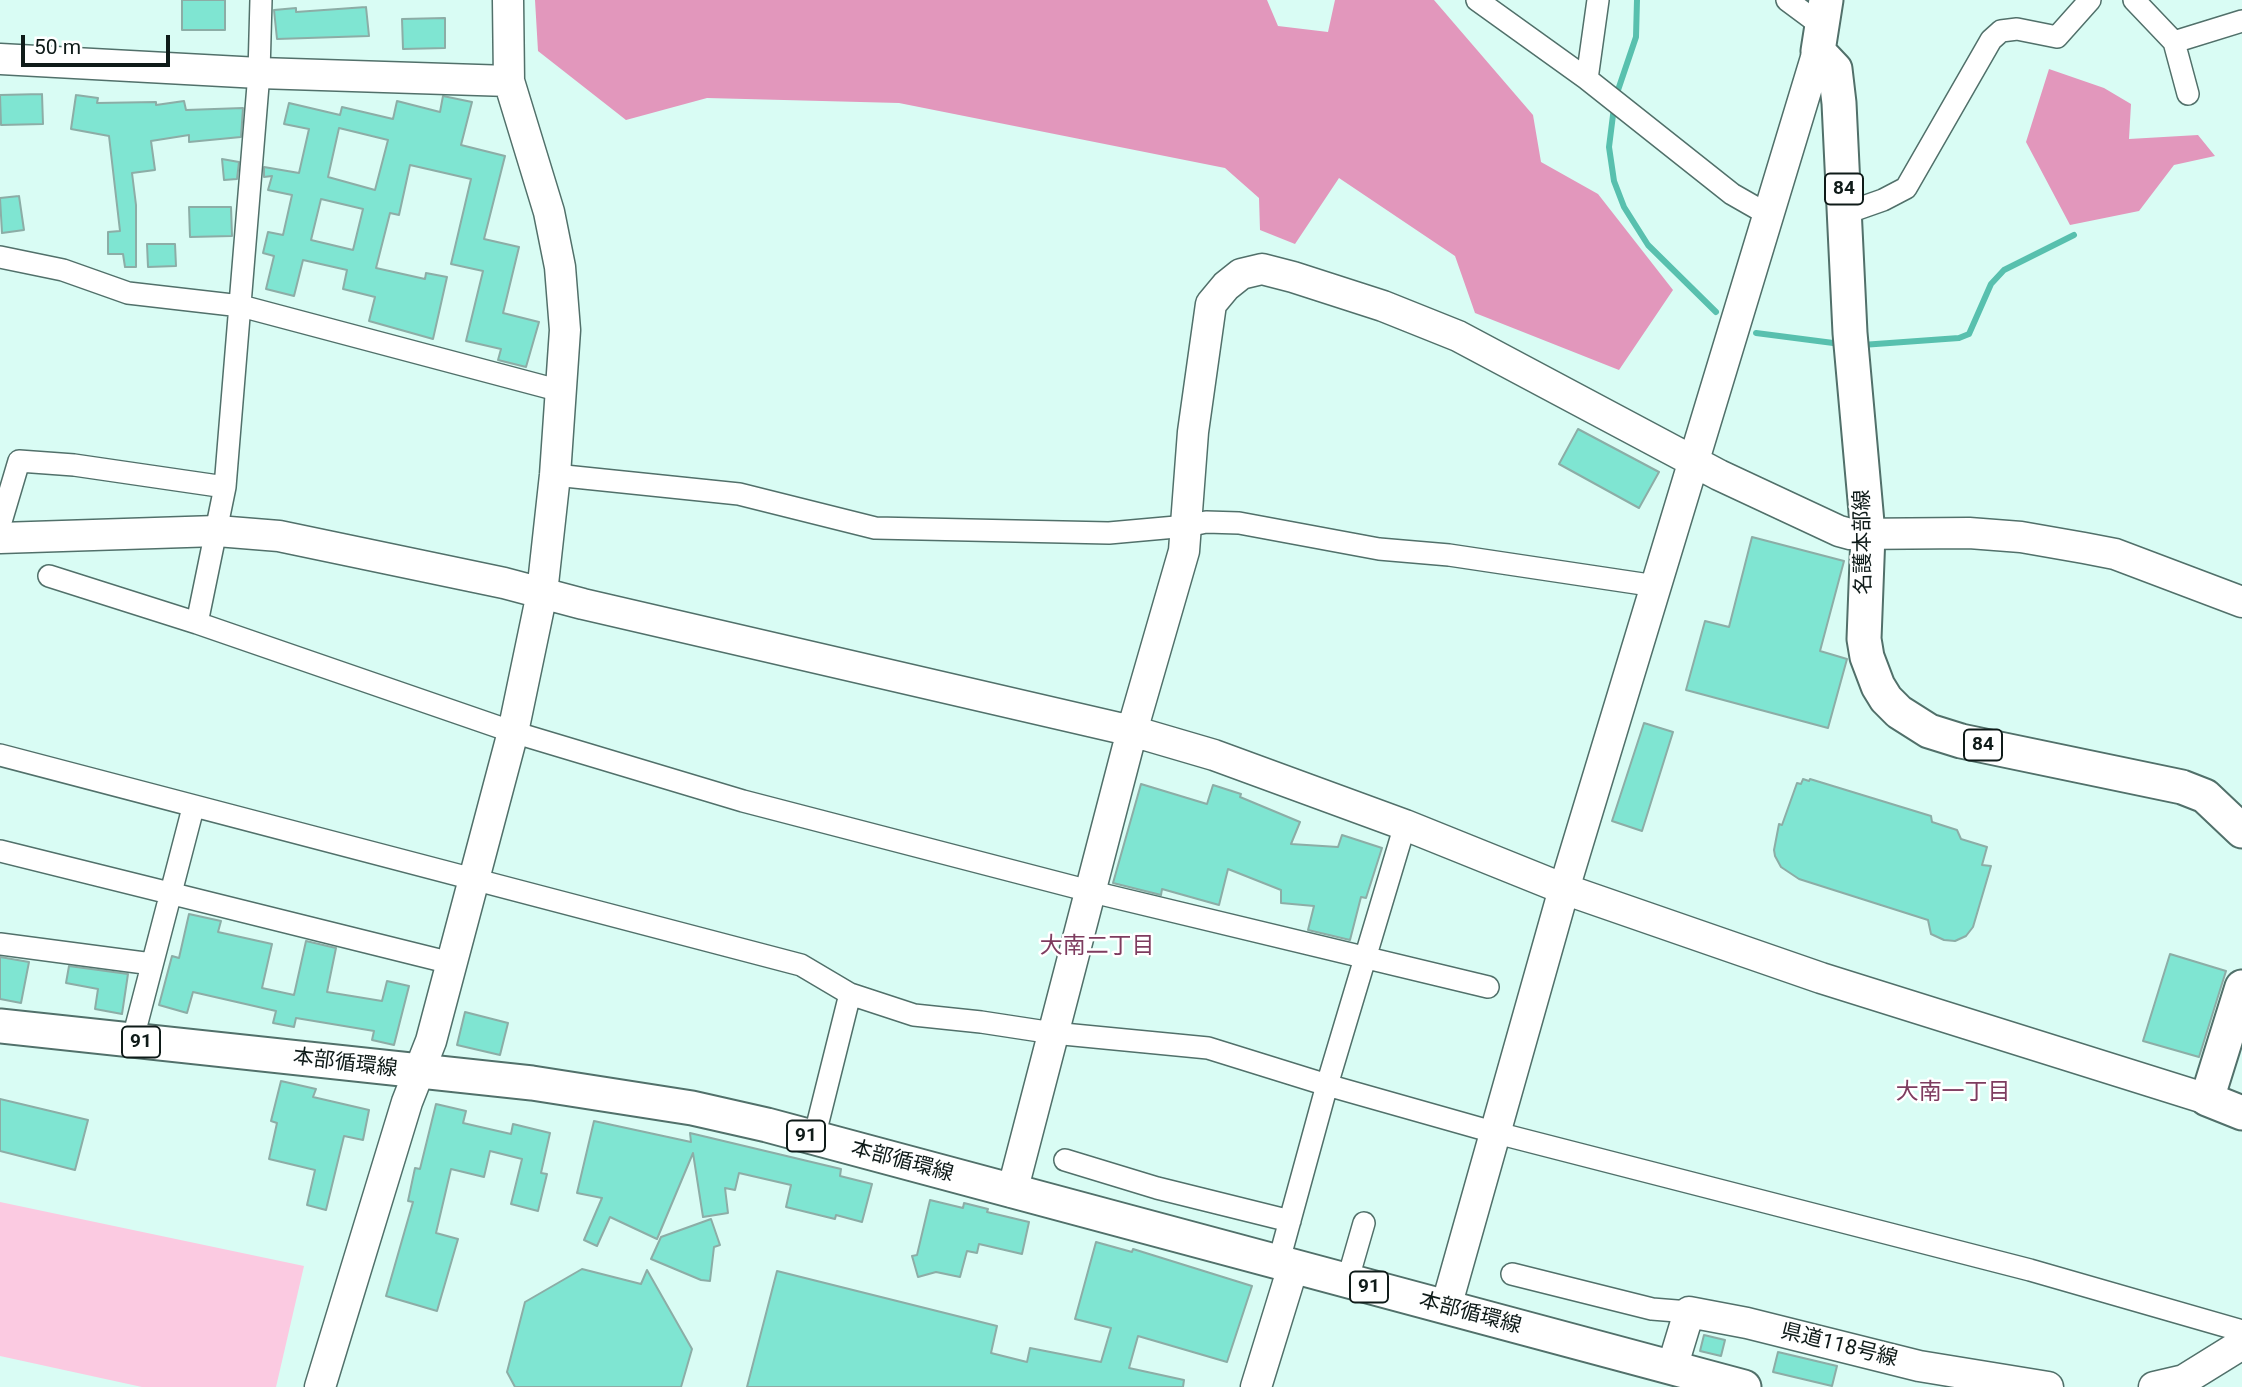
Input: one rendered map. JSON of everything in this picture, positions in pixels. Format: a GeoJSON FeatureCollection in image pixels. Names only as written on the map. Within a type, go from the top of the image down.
{"type":"FeatureCollection","features":[{"type":"Feature","properties":{"kind":"main road","name":"名護本部線"},"geometry":{"type":"LineString","coordinates":[[1822,26],[1835,69],[1839,103],[1851,344],[1868,534],[1864,639],[1867,657],[1878,686],[1899,712],[1929,731],[1961,741],[2182,788],[2205,796],[2242,831]]}},
{"type":"Feature","properties":{"kind":"main road"},"geometry":{"type":"LineString","coordinates":[[2242,987],[2207,1098],[2242,1113]]}},
{"type":"Feature","properties":{"kind":"main road","name":"本部循環線"},"geometry":{"type":"LineString","coordinates":[[0,1026],[596,1092],[692,1108],[814,1138],[1743,1387]]}},
{"type":"Feature","properties":{"kind":"street"},"geometry":{"type":"LineString","coordinates":[[197,623],[225,487],[260,73],[261,0]]}},
{"type":"Feature","properties":{"kind":"street"},"geometry":{"type":"LineString","coordinates":[[320,1387],[407,1102],[431,1041],[513,732],[542,593],[555,475],[565,330],[560,267],[549,212],[536,162],[519,118],[509,81],[508,0]]}},
{"type":"Feature","properties":{"kind":"street"},"geometry":{"type":"LineString","coordinates":[[1477,0],[1587,79],[1732,194],[1767,214]]}},
{"type":"Feature","properties":{"kind":"street"},"geometry":{"type":"LineString","coordinates":[[1587,79],[1598,0]]}},
{"type":"Feature","properties":{"kind":"street"},"geometry":{"type":"LineString","coordinates":[[1446,1307],[1493,1132],[1564,889],[1822,26],[1787,0]]}},
{"type":"Feature","properties":{"kind":"street"},"geometry":{"type":"LineString","coordinates":[[1846,214],[1906,188],[1991,40],[2001,31],[2017,29],[2057,37],[2090,0]]}},
{"type":"Feature","properties":{"kind":"street"},"geometry":{"type":"LineString","coordinates":[[2134,0],[2174,41],[2188,94]]}},
{"type":"Feature","properties":{"kind":"street"},"geometry":{"type":"LineString","coordinates":[[2174,41],[2242,21]]}},
{"type":"Feature","properties":{"kind":"street"},"geometry":{"type":"LineString","coordinates":[[0,59],[260,73],[509,81]]}},
{"type":"Feature","properties":{"kind":"street"},"geometry":{"type":"LineString","coordinates":[[0,257],[63,270],[128,293],[241,306],[561,391]]}},
{"type":"Feature","properties":{"kind":"street"},"geometry":{"type":"LineString","coordinates":[[1012,1192],[1132,731],[1184,551],[1195,421],[1211,304],[1226,286],[1241,274],[1262,269],[1382,306],[1458,336],[1726,479],[1839,531],[1868,534],[1969,533],[2021,537],[2084,548],[2115,554],[2242,603]]}},
{"type":"Feature","properties":{"kind":"street"},"geometry":{"type":"LineString","coordinates":[[0,525],[19,461],[74,465],[225,487]]}},
{"type":"Feature","properties":{"kind":"street"},"geometry":{"type":"LineString","coordinates":[[555,475],[739,494],[875,528],[1109,533],[1206,522],[1239,523],[1379,550],[1449,555],[1656,586]]}},
{"type":"Feature","properties":{"kind":"street"},"geometry":{"type":"LineString","coordinates":[[0,538],[216,531],[279,536],[504,583],[1132,731],[1214,755],[1405,825],[1564,889],[1821,978],[2207,1098]]}},
{"type":"Feature","properties":{"kind":"street"},"geometry":{"type":"LineString","coordinates":[[49,576],[197,623],[513,732],[743,801],[1090,891],[1488,987]]}},
{"type":"Feature","properties":{"kind":"street"},"geometry":{"type":"LineString","coordinates":[[0,755],[193,808],[475,878],[801,965],[850,994],[914,1015],[1053,1033],[1208,1048],[1493,1132],[2030,1270],[2242,1331]]}},
{"type":"Feature","properties":{"kind":"street"},"geometry":{"type":"LineString","coordinates":[[132,1042],[193,808]]}},
{"type":"Feature","properties":{"kind":"street"},"geometry":{"type":"LineString","coordinates":[[1256,1387],[1285,1265],[1290,1221],[1327,1085],[1405,825]]}},
{"type":"Feature","properties":{"kind":"street"},"geometry":{"type":"LineString","coordinates":[[0,851],[451,963]]}},
{"type":"Feature","properties":{"kind":"street"},"geometry":{"type":"LineString","coordinates":[[0,944],[152,964]]}},
{"type":"Feature","properties":{"kind":"street"},"geometry":{"type":"LineString","coordinates":[[814,1138],[850,994]]}},
{"type":"Feature","properties":{"kind":"street"},"geometry":{"type":"LineString","coordinates":[[1065,1160],[1157,1188],[1290,1221]]}},
{"type":"Feature","properties":{"kind":"street"},"geometry":{"type":"LineString","coordinates":[[1146,1228],[1157,1188]]}},
{"type":"Feature","properties":{"kind":"street"},"geometry":{"type":"LineString","coordinates":[[1347,1282],[1364,1223]]}},
{"type":"Feature","properties":{"kind":"street"},"geometry":{"type":"LineString","coordinates":[[1513,1274],[1652,1309],[1689,1312],[1672,1368]]}},
{"type":"Feature","properties":{"kind":"street","name":"県道118号線"},"geometry":{"type":"LineString","coordinates":[[1689,1312],[1747,1322],[1919,1366],[2048,1387]]}},
{"type":"Feature","properties":{"kind":"street"},"geometry":{"type":"LineString","coordinates":[[2154,1387],[2184,1380],[2242,1344]]}},
{"type":"Feature","properties":{"kind":"shaded area"},"geometry":{"type":"Polygon","coordinates":[[[535,0],[1267,0],[1278,26],[1328,32],[1335,0],[1434,0],[1533,115],[1541,162],[1598,194],[1673,290],[1619,370],[1475,313],[1455,256],[1339,178],[1295,244],[1260,230],[1259,198],[1225,168],[899,103],[707,98],[626,120],[538,51],[535,0]]]}},
{"type":"Feature","properties":{"kind":"shaded area"},"geometry":{"type":"Polygon","coordinates":[[[2049,69],[2104,88],[2131,104],[2129,139],[2198,135],[2215,156],[2174,165],[2139,211],[2070,225],[2026,142],[2049,69]]]}},
{"type":"Feature","properties":{"kind":"shaded area"},"geometry":{"type":"Polygon","coordinates":[[[0,1202],[304,1266],[276,1387],[142,1387],[0,1356],[0,1202]]]}},
{"type":"Feature","properties":{"kind":"building"},"geometry":{"type":"Polygon","coordinates":[[[182,0],[225,0],[225,30],[182,30],[182,0]]]}},
{"type":"Feature","properties":{"kind":"building"},"geometry":{"type":"Polygon","coordinates":[[[366,7],[369,36],[277,39],[274,10],[296,8],[296,12],[366,7]]]}},
{"type":"Feature","properties":{"kind":"building"},"geometry":{"type":"Polygon","coordinates":[[[445,18],[445,48],[403,49],[402,19],[445,18]]]}},
{"type":"Feature","properties":{"kind":"building"},"geometry":{"type":"Polygon","coordinates":[[[42,94],[43,124],[1,125],[0,95],[42,94]]]}},
{"type":"Feature","properties":{"kind":"building"},"geometry":{"type":"Polygon","coordinates":[[[76,95],[98,98],[97,103],[156,102],[156,105],[184,101],[186,110],[243,108],[241,137],[189,142],[189,135],[151,141],[155,170],[132,173],[136,205],[136,267],[125,267],[123,254],[108,254],[108,232],[120,231],[109,136],[71,129],[76,95]]]}},
{"type":"Feature","properties":{"kind":"building"},"geometry":{"type":"Polygon","coordinates":[[[443,96],[472,102],[461,145],[505,156],[484,239],[519,247],[503,313],[539,322],[526,367],[498,360],[501,349],[466,341],[483,271],[451,264],[471,179],[410,165],[399,215],[390,213],[376,268],[425,279],[426,273],[447,277],[433,339],[369,321],[375,297],[343,289],[347,270],[303,260],[294,296],[266,289],[274,256],[263,253],[268,232],[283,235],[292,195],[268,190],[272,176],[264,177],[264,167],[299,173],[309,129],[284,124],[289,103],[340,115],[342,107],[393,119],[397,101],[440,112],[443,96]],[[339,128],[328,177],[375,190],[388,140],[339,128]],[[321,199],[311,240],[353,250],[363,209],[321,199]]]}},
{"type":"Feature","properties":{"kind":"building"},"geometry":{"type":"Polygon","coordinates":[[[222,159],[239,162],[237,179],[224,180],[222,159]]]}},
{"type":"Feature","properties":{"kind":"building"},"geometry":{"type":"Polygon","coordinates":[[[19,196],[24,230],[2,233],[0,198],[19,196]]]}},
{"type":"Feature","properties":{"kind":"building"},"geometry":{"type":"Polygon","coordinates":[[[189,207],[231,207],[232,236],[190,237],[189,207]]]}},
{"type":"Feature","properties":{"kind":"building"},"geometry":{"type":"Polygon","coordinates":[[[147,244],[175,244],[176,266],[148,267],[147,244]]]}},
{"type":"Feature","properties":{"kind":"building"},"geometry":{"type":"Polygon","coordinates":[[[1578,429],[1659,472],[1639,508],[1559,464],[1578,429]]]}},
{"type":"Feature","properties":{"kind":"building"},"geometry":{"type":"Polygon","coordinates":[[[1752,537],[1844,561],[1820,651],[1847,659],[1828,728],[1686,690],[1705,621],[1729,627],[1752,537]]]}},
{"type":"Feature","properties":{"kind":"building"},"geometry":{"type":"Polygon","coordinates":[[[1644,723],[1673,732],[1642,831],[1612,821],[1644,723]]]}},
{"type":"Feature","properties":{"kind":"building"},"geometry":{"type":"Polygon","coordinates":[[[1803,779],[1931,816],[1932,822],[1957,830],[1961,839],[1987,847],[1982,865],[1991,866],[1973,927],[1966,936],[1955,941],[1944,940],[1931,934],[1928,920],[1799,879],[1781,867],[1774,850],[1779,824],[1782,825],[1797,783],[1801,784],[1803,779]]]}},
{"type":"Feature","properties":{"kind":"building"},"geometry":{"type":"Polygon","coordinates":[[[1141,784],[1207,804],[1213,785],[1241,794],[1240,797],[1300,822],[1291,844],[1338,847],[1342,835],[1382,848],[1366,898],[1361,897],[1350,940],[1308,930],[1314,906],[1281,903],[1281,890],[1228,869],[1219,905],[1162,889],[1161,895],[1113,883],[1141,784]]]}},
{"type":"Feature","properties":{"kind":"building"},"geometry":{"type":"Polygon","coordinates":[[[189,914],[221,921],[218,932],[272,944],[262,988],[294,995],[306,941],[336,948],[327,992],[382,1001],[387,981],[409,986],[394,1045],[372,1040],[374,1031],[296,1018],[294,1027],[273,1023],[276,1011],[193,992],[187,1013],[159,1005],[172,956],[179,958],[189,914]]]}},
{"type":"Feature","properties":{"kind":"building"},"geometry":{"type":"Polygon","coordinates":[[[2170,954],[2226,971],[2199,1057],[2143,1041],[2170,954]]]}},
{"type":"Feature","properties":{"kind":"building"},"geometry":{"type":"Polygon","coordinates":[[[0,957],[29,962],[21,1003],[0,999],[0,957]]]}},
{"type":"Feature","properties":{"kind":"building"},"geometry":{"type":"Polygon","coordinates":[[[69,966],[128,974],[122,1014],[95,1009],[98,989],[66,983],[69,966]]]}},
{"type":"Feature","properties":{"kind":"building"},"geometry":{"type":"Polygon","coordinates":[[[465,1012],[508,1023],[500,1055],[457,1045],[465,1012]]]}},
{"type":"Feature","properties":{"kind":"building"},"geometry":{"type":"Polygon","coordinates":[[[281,1081],[316,1089],[313,1097],[369,1110],[363,1140],[344,1136],[326,1210],[307,1205],[315,1170],[269,1159],[277,1123],[271,1121],[281,1081]]]}},
{"type":"Feature","properties":{"kind":"building"},"geometry":{"type":"Polygon","coordinates":[[[0,1099],[88,1120],[75,1170],[0,1151],[0,1099]]]}},
{"type":"Feature","properties":{"kind":"building"},"geometry":{"type":"Polygon","coordinates":[[[436,1104],[466,1111],[463,1123],[511,1134],[513,1124],[550,1133],[541,1173],[547,1174],[538,1211],[511,1204],[522,1159],[490,1151],[484,1177],[451,1169],[436,1233],[458,1239],[437,1311],[386,1296],[413,1202],[408,1201],[415,1168],[420,1169],[436,1104]]]}},
{"type":"Feature","properties":{"kind":"building"},"geometry":{"type":"Polygon","coordinates":[[[594,1121],[691,1142],[690,1133],[841,1169],[840,1176],[872,1184],[862,1222],[836,1215],[835,1219],[786,1207],[791,1185],[739,1173],[735,1190],[725,1188],[728,1213],[703,1217],[693,1153],[657,1239],[610,1217],[597,1246],[584,1240],[602,1198],[577,1193],[594,1121]]]}},
{"type":"Feature","properties":{"kind":"building"},"geometry":{"type":"Polygon","coordinates":[[[930,1200],[963,1208],[964,1203],[988,1209],[987,1212],[1029,1222],[1022,1254],[979,1244],[977,1253],[967,1251],[960,1277],[936,1272],[918,1277],[912,1256],[917,1255],[930,1200]]]}},
{"type":"Feature","properties":{"kind":"building"},"geometry":{"type":"Polygon","coordinates":[[[711,1219],[720,1245],[714,1247],[710,1281],[701,1280],[651,1259],[661,1237],[711,1219]]]}},
{"type":"Feature","properties":{"kind":"building"},"geometry":{"type":"Polygon","coordinates":[[[1096,1242],[1132,1252],[1133,1249],[1252,1286],[1227,1362],[1138,1336],[1129,1368],[1184,1380],[1183,1387],[747,1387],[777,1271],[997,1326],[991,1353],[1027,1362],[1030,1348],[1101,1362],[1111,1328],[1075,1319],[1096,1242]]]}},
{"type":"Feature","properties":{"kind":"building"},"geometry":{"type":"Polygon","coordinates":[[[582,1269],[641,1284],[647,1270],[692,1349],[681,1387],[515,1387],[507,1372],[525,1302],[582,1269]]]}},
{"type":"Feature","properties":{"kind":"building"},"geometry":{"type":"Polygon","coordinates":[[[1704,1335],[1725,1340],[1721,1356],[1700,1351],[1704,1335]]]}},
{"type":"Feature","properties":{"kind":"building"},"geometry":{"type":"Polygon","coordinates":[[[1778,1352],[1837,1366],[1832,1386],[1773,1372],[1778,1352]]]}},
{"type":"Feature","properties":{"kind":"waterway"},"geometry":{"type":"LineString","coordinates":[[1616,96],[1636,37],[1637,0]]}},
{"type":"Feature","properties":{"kind":"waterway"},"geometry":{"type":"LineString","coordinates":[[1614,107],[1609,147],[1614,181],[1624,207],[1648,245],[1716,312]]}},
{"type":"Feature","properties":{"kind":"waterway"},"geometry":{"type":"LineString","coordinates":[[1862,345],[1959,338],[1969,334],[1991,284],[2004,270],[2074,235]]}},
{"type":"Feature","properties":{"kind":"waterway"},"geometry":{"type":"LineString","coordinates":[[1756,333],[1841,344]]}},
{"type":"Feature","properties":{"kind":"district","name":"大南二丁目"},"geometry":{"type":"Point","coordinates":[1097,947]}},
{"type":"Feature","properties":{"kind":"district","name":"大南一丁目"},"geometry":{"type":"Point","coordinates":[1953,1093]}}]}
